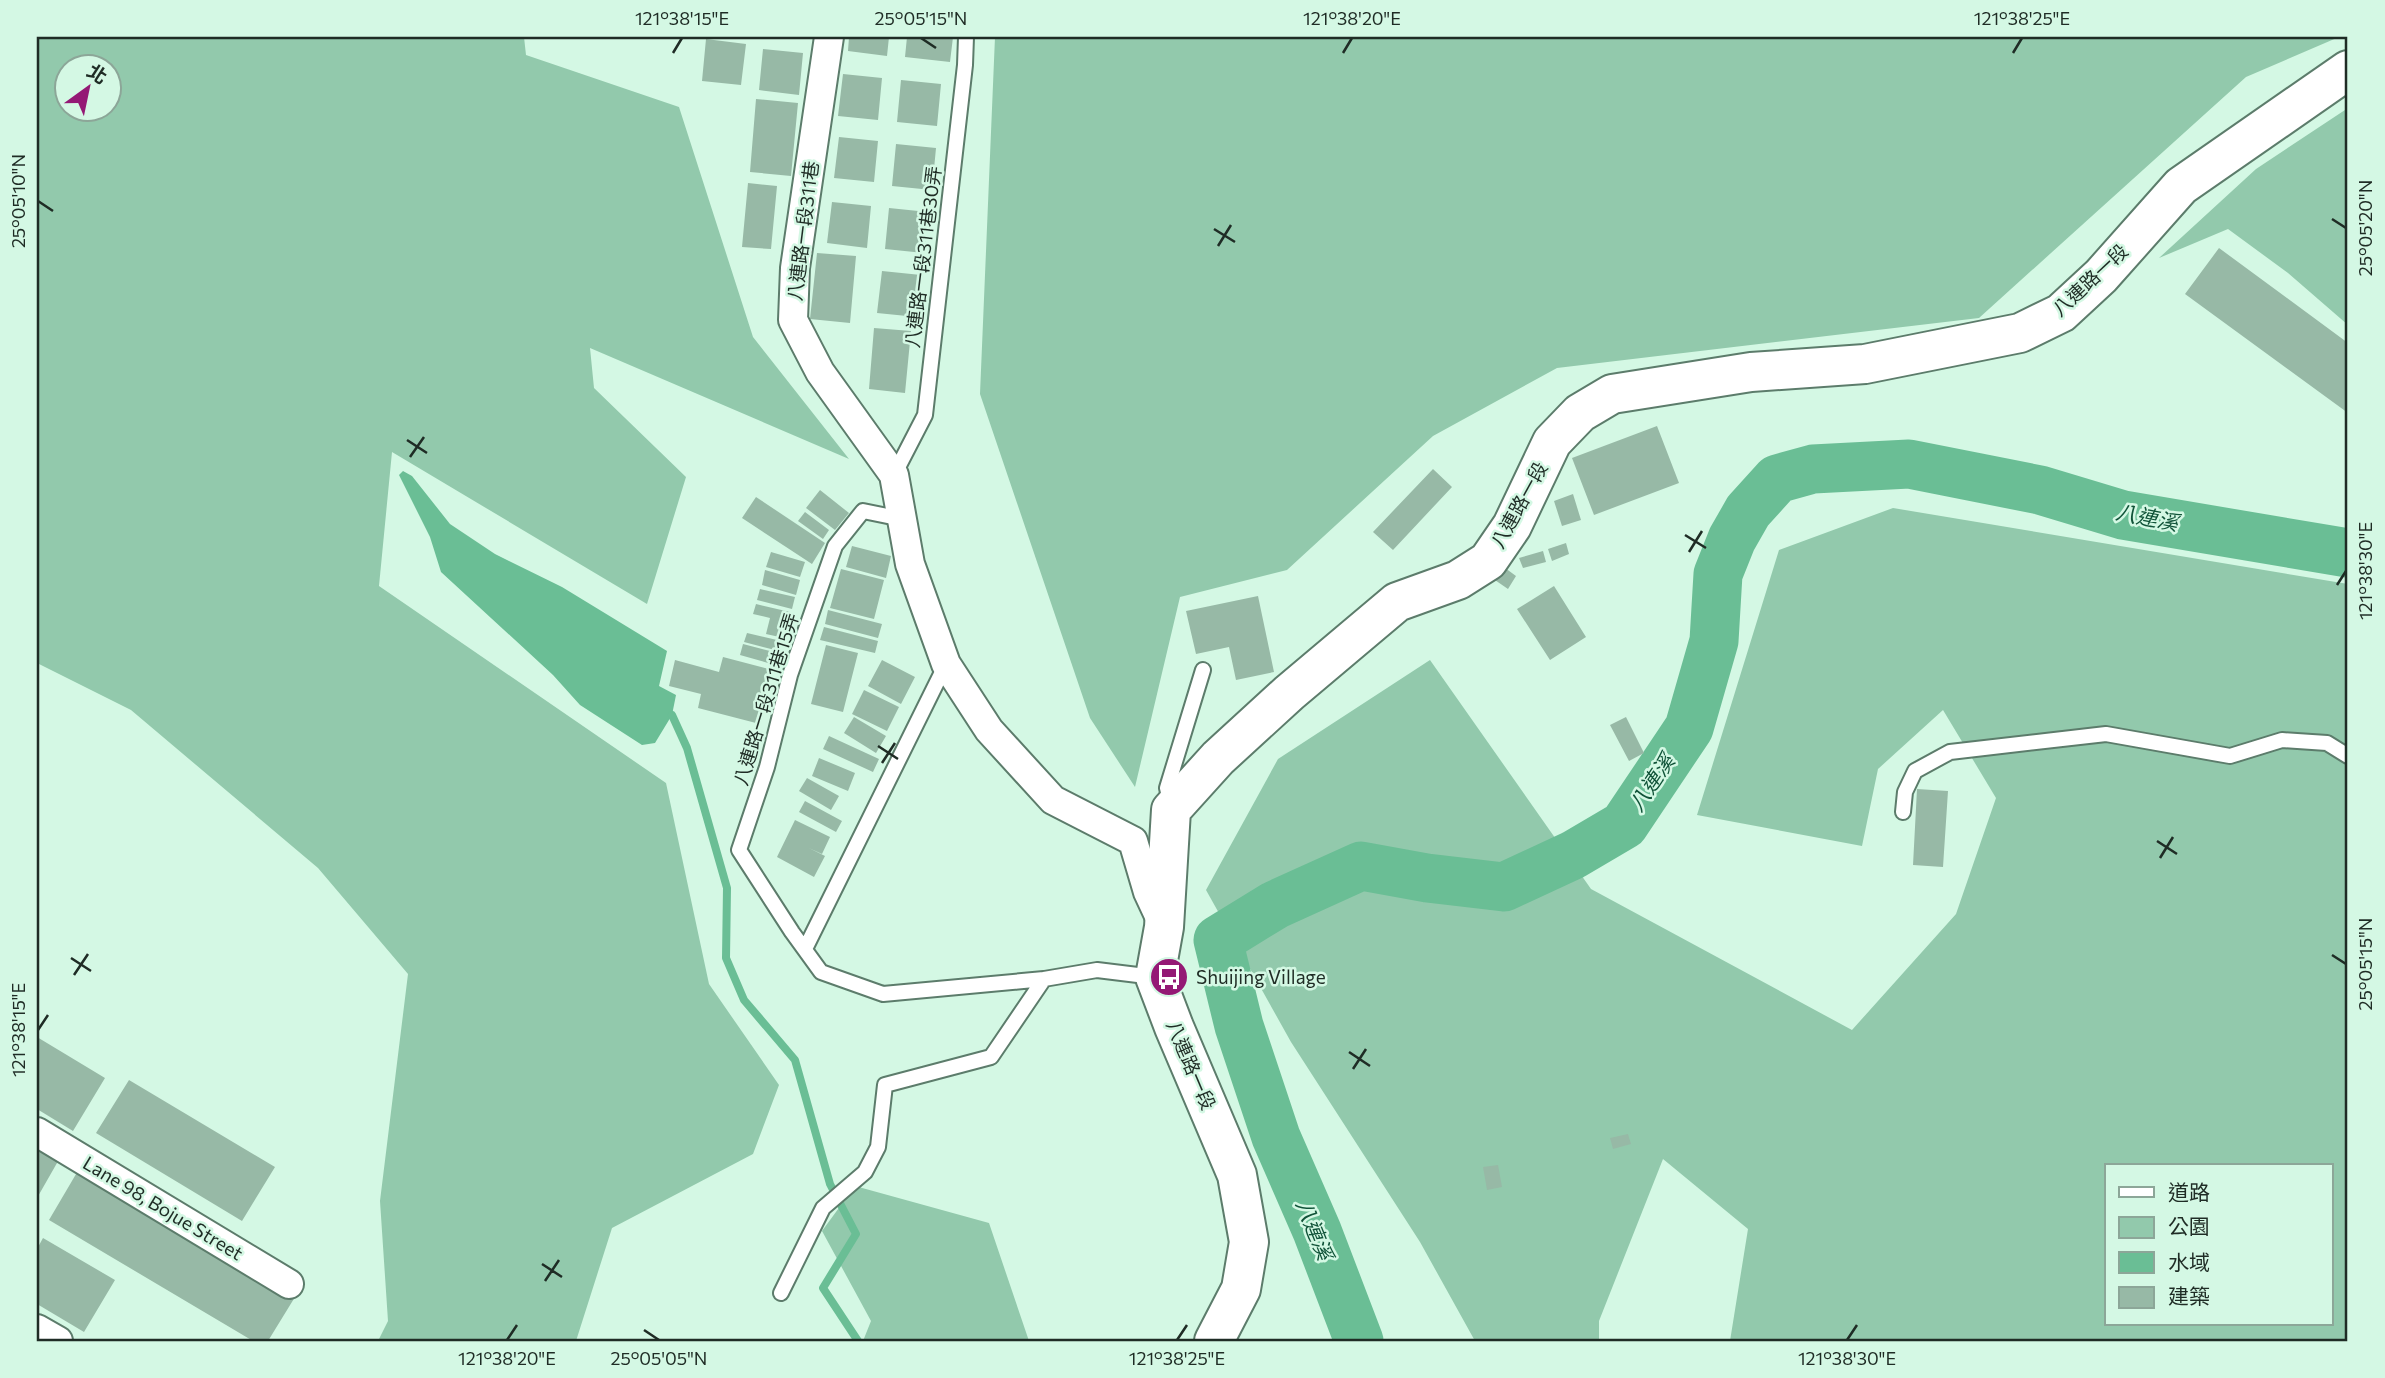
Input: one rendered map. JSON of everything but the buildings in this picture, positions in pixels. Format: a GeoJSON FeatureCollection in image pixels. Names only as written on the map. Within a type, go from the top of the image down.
{"type":"FeatureCollection","features":[{"type":"Feature","properties":{"kind":"street","name":"八連路一段311巷"},"geometry":{"type":"LineString","coordinates":[[829,37],[795,268],[793,320],[820,372],[894,475],[910,564],[946,664],[989,730],[1053,800],[1133,841],[1148,892],[1164,927]]}},
{"type":"Feature","properties":{"kind":"street","name":"八連路一段"},"geometry":{"type":"LineString","coordinates":[[1171,810],[1218,758],[1343,645],[1397,602],[1458,580],[1488,561],[1512,526],[1552,442],[1580,413],[1612,394],[1751,372],[1865,364],[2020,333],[2061,313],[2101,276],[2181,186],[2348,70]]}},
{"type":"Feature","properties":{"kind":"street"},"geometry":{"type":"LineString","coordinates":[[1155,977],[1164,927],[1171,810]]}},
{"type":"Feature","properties":{"kind":"street","name":"八連路一段"},"geometry":{"type":"LineString","coordinates":[[1155,977],[1237,1175],[1249,1242],[1241,1289],[1214,1341]]}},
{"type":"Feature","properties":{"kind":"street","name":"Lane 98, Bojue Street"},"geometry":{"type":"LineString","coordinates":[[37,1132],[289,1284]]}},
{"type":"Feature","properties":{"kind":"street"},"geometry":{"type":"LineString","coordinates":[[37,1329],[58,1341]]}},
{"type":"Feature","properties":{"kind":"lane","name":"八連路一段311巷30弄"},"geometry":{"type":"LineString","coordinates":[[894,475],[925,415],[966,37]]}},
{"type":"Feature","properties":{"kind":"lane","name":"八連路一段311巷15弄"},"geometry":{"type":"LineString","coordinates":[[805,949],[738,850],[767,767],[790,675],[835,546],[863,511],[902,519]]}},
{"type":"Feature","properties":{"kind":"lane"},"geometry":{"type":"LineString","coordinates":[[946,664],[805,949],[821,972],[883,994],[1044,979],[1097,970],[1155,977]]}},
{"type":"Feature","properties":{"kind":"lane"},"geometry":{"type":"LineString","coordinates":[[1171,810],[1167,788],[1203,670]]}},
{"type":"Feature","properties":{"kind":"lane"},"geometry":{"type":"LineString","coordinates":[[1903,812],[1905,792],[1915,771],[1950,752],[2105,734],[2230,756],[2282,740],[2327,743],[2348,757]]}},
{"type":"Feature","properties":{"kind":"lane"},"geometry":{"type":"LineString","coordinates":[[781,1293],[823,1208],[865,1172],[873,1156],[877,1147],[885,1085],[991,1057],[1044,979]]}},
{"type":"Feature","properties":{"kind":"green space"},"geometry":{"type":"Polygon","coordinates":[[[37,37],[524,37],[526,55],[679,107],[753,337],[849,459],[590,348],[594,388],[686,477],[647,604],[392,452],[379,586],[666,783],[709,984],[779,1085],[753,1154],[612,1228],[576,1341],[378,1341],[388,1321],[380,1201],[408,974],[318,868],[131,710],[37,663],[37,37]]]}},
{"type":"Feature","properties":{"kind":"green space"},"geometry":{"type":"Polygon","coordinates":[[[995,37],[2339,37],[2246,77],[1979,318],[1557,368],[1433,436],[1287,570],[1180,597],[1135,787],[1090,718],[980,394],[995,37]]]}},
{"type":"Feature","properties":{"kind":"green space"},"geometry":{"type":"Polygon","coordinates":[[[2348,108],[2348,325],[2288,273],[2228,229],[2159,258],[2256,169],[2348,108]]]}},
{"type":"Feature","properties":{"kind":"green space"},"geometry":{"type":"Polygon","coordinates":[[[1893,508],[2348,584],[2348,1341],[1730,1341],[1748,1229],[1663,1159],[1599,1321],[1599,1341],[1475,1341],[1420,1242],[1291,1042],[1206,890],[1278,759],[1430,660],[1591,889],[1852,1030],[1956,914],[1996,798],[1943,710],[1878,769],[1862,846],[1697,815],[1779,550],[1893,508]]]}},
{"type":"Feature","properties":{"kind":"green space"},"geometry":{"type":"Polygon","coordinates":[[[855,1186],[989,1223],[1029,1341],[863,1341],[871,1321],[822,1231],[855,1186]]]}},
{"type":"Feature","properties":{"kind":"water"},"geometry":{"type":"Polygon","coordinates":[[[403,471],[412,476],[450,524],[495,554],[562,587],[667,651],[659,686],[676,695],[672,715],[655,743],[642,745],[580,705],[553,675],[441,572],[430,537],[399,475],[403,471]]]}},
{"type":"Feature","properties":{"kind":"waterway","name":"八連溪"},"geometry":{"type":"LineString","coordinates":[[1359,1341],[1317,1231],[1276,1137],[1239,1026],[1218,940],[1275,905],[1361,866],[1427,878],[1504,887],[1573,855],[1624,825],[1689,728],[1714,641],[1718,574],[1732,539],[1748,511],[1777,479],[1813,469],[1909,464],[2040,490],[2123,515],[2348,553]]}},
{"type":"Feature","properties":{"kind":"waterway"},"geometry":{"type":"LineString","coordinates":[[672,715],[687,748],[727,888],[726,958],[744,1000],[795,1060],[830,1184],[856,1234],[823,1288],[858,1341]]}},
{"type":"Feature","properties":{"kind":"place","name":"Shuijing Village"},"geometry":{"type":"Point","coordinates":[1169,977]}}]}
